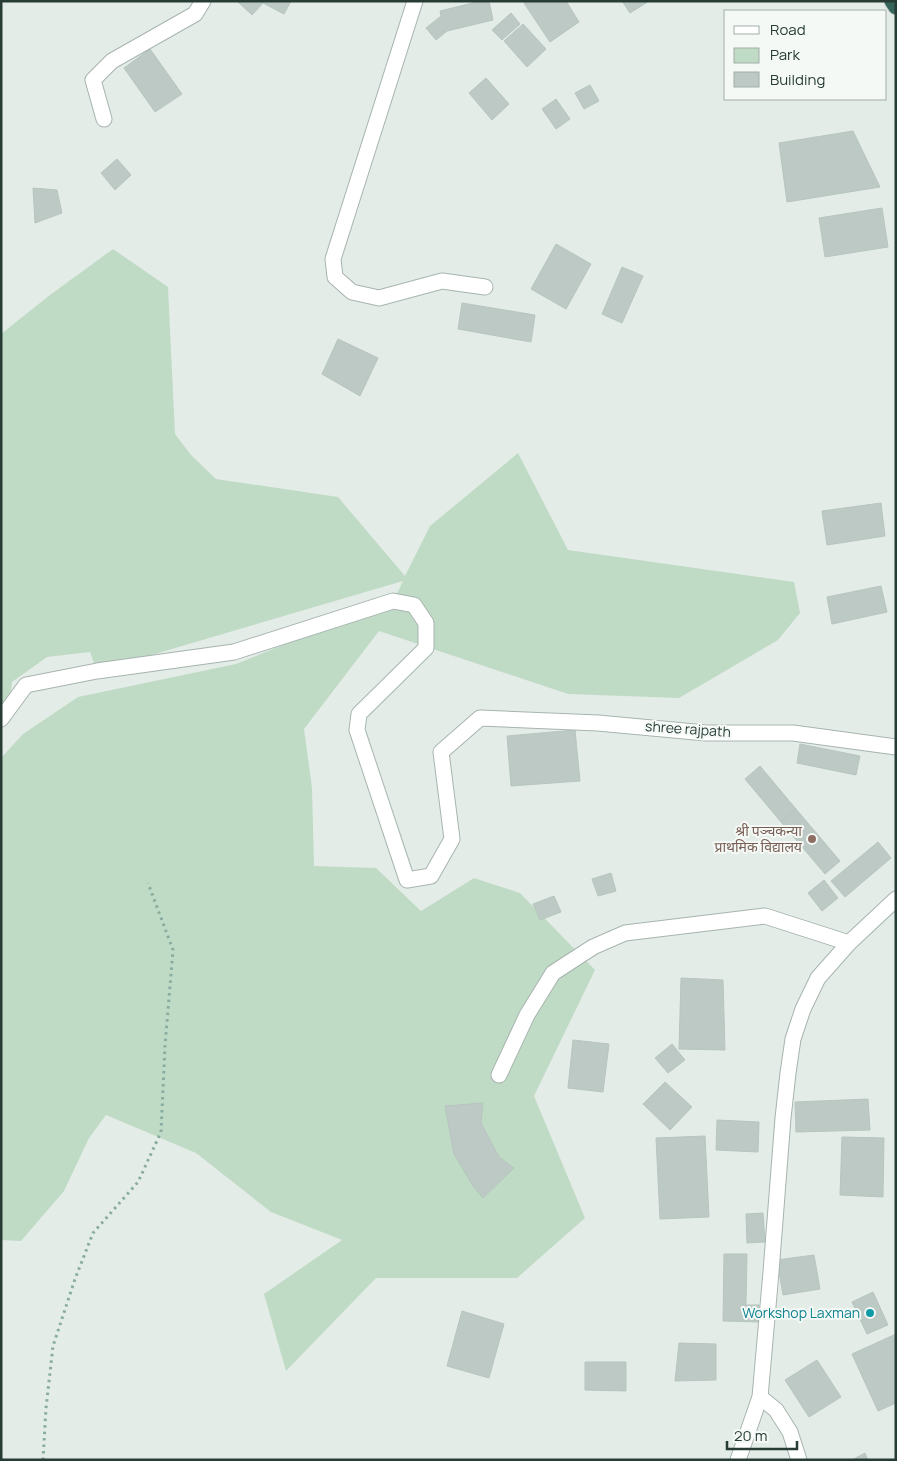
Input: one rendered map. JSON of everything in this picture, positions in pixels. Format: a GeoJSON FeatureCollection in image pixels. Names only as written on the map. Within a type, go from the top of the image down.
{"type":"FeatureCollection","features":[{"type":"Feature","properties":{"kind":"highway"},"geometry":{"type":"LineString","coordinates":[[892,1],[896,7]]}},
{"type":"Feature","properties":{"kind":"street"},"geometry":{"type":"LineString","coordinates":[[104,119],[93,80],[112,61],[195,14],[203,1]]}},
{"type":"Feature","properties":{"kind":"street"},"geometry":{"type":"LineString","coordinates":[[415,1],[333,259],[336,277],[352,292],[379,298],[442,281],[485,287]]}},
{"type":"Feature","properties":{"kind":"street","name":"shree rajpath"},"geometry":{"type":"LineString","coordinates":[[1,719],[26,685],[97,671],[234,652],[393,601],[414,605],[426,623],[426,648],[359,714],[357,730],[407,880],[431,876],[452,839],[441,752],[480,718],[598,723],[706,732],[793,733],[896,747]]}},
{"type":"Feature","properties":{"kind":"street"},"geometry":{"type":"LineString","coordinates":[[738,1460],[760,1397],[783,1118],[793,1039],[803,1009],[818,978],[848,943],[896,899]]}},
{"type":"Feature","properties":{"kind":"street"},"geometry":{"type":"LineString","coordinates":[[499,1075],[527,1015],[553,973],[593,947],[625,933],[765,916],[848,943]]}},
{"type":"Feature","properties":{"kind":"street"},"geometry":{"type":"LineString","coordinates":[[760,1397],[776,1410],[790,1432],[799,1460]]}},
{"type":"Feature","properties":{"kind":"path"},"geometry":{"type":"LineString","coordinates":[[43,1460],[46,1408],[53,1346],[75,1279],[93,1234],[138,1182],[161,1132],[165,1046],[173,950],[148,883]]}},
{"type":"Feature","properties":{"kind":"green space"},"geometry":{"type":"Polygon","coordinates":[[[113,249],[168,287],[175,434],[191,455],[216,479],[338,497],[405,576],[430,526],[518,453],[568,550],[794,582],[800,613],[778,640],[679,698],[568,694],[379,631],[304,729],[312,788],[314,866],[376,868],[421,911],[474,878],[520,893],[595,970],[534,1096],[585,1218],[517,1278],[376,1278],[286,1371],[264,1294],[342,1240],[271,1212],[196,1153],[106,1115],[89,1138],[64,1191],[21,1241],[1,1240],[1,758],[23,734],[78,697],[236,664],[394,600],[403,581],[97,671],[90,652],[47,657],[12,682],[9,708],[1,714],[1,334],[113,249]]]}},
{"type":"Feature","properties":{"kind":"building"},"geometry":{"type":"Polygon","coordinates":[[[237,1],[291,1],[284,14],[263,3],[252,15],[237,1]]]}},
{"type":"Feature","properties":{"kind":"building"},"geometry":{"type":"Polygon","coordinates":[[[481,1],[489,1],[493,20],[447,31],[436,40],[426,28],[441,16],[440,11],[481,1]]]}},
{"type":"Feature","properties":{"kind":"building"},"geometry":{"type":"Polygon","coordinates":[[[527,1],[566,1],[579,22],[550,42],[524,3],[527,1]]]}},
{"type":"Feature","properties":{"kind":"building"},"geometry":{"type":"Polygon","coordinates":[[[622,1],[649,1],[630,13],[622,1]]]}},
{"type":"Feature","properties":{"kind":"building"},"geometry":{"type":"Polygon","coordinates":[[[511,13],[520,24],[502,40],[492,30],[511,13]]]}},
{"type":"Feature","properties":{"kind":"building"},"geometry":{"type":"Polygon","coordinates":[[[523,24],[546,49],[527,67],[504,41],[523,24]]]}},
{"type":"Feature","properties":{"kind":"building"},"geometry":{"type":"Polygon","coordinates":[[[150,49],[182,94],[155,112],[124,68],[150,49]]]}},
{"type":"Feature","properties":{"kind":"building"},"geometry":{"type":"Polygon","coordinates":[[[486,78],[509,104],[492,120],[469,93],[486,78]]]}},
{"type":"Feature","properties":{"kind":"building"},"geometry":{"type":"Polygon","coordinates":[[[590,85],[599,101],[584,109],[575,93],[590,85]]]}},
{"type":"Feature","properties":{"kind":"building"},"geometry":{"type":"Polygon","coordinates":[[[556,99],[570,119],[556,129],[542,109],[556,99]]]}},
{"type":"Feature","properties":{"kind":"building"},"geometry":{"type":"Polygon","coordinates":[[[853,131],[880,187],[787,202],[779,143],[853,131]]]}},
{"type":"Feature","properties":{"kind":"building"},"geometry":{"type":"Polygon","coordinates":[[[117,159],[131,175],[115,190],[101,173],[117,159]]]}},
{"type":"Feature","properties":{"kind":"building"},"geometry":{"type":"Polygon","coordinates":[[[33,188],[57,190],[62,213],[35,223],[33,188]]]}},
{"type":"Feature","properties":{"kind":"building"},"geometry":{"type":"Polygon","coordinates":[[[882,208],[888,247],[825,257],[819,218],[882,208]]]}},
{"type":"Feature","properties":{"kind":"building"},"geometry":{"type":"Polygon","coordinates":[[[556,244],[591,264],[566,309],[531,289],[556,244]]]}},
{"type":"Feature","properties":{"kind":"building"},"geometry":{"type":"Polygon","coordinates":[[[622,267],[643,276],[622,323],[602,314],[622,267]]]}},
{"type":"Feature","properties":{"kind":"building"},"geometry":{"type":"Polygon","coordinates":[[[462,303],[535,315],[531,342],[458,329],[462,303]]]}},
{"type":"Feature","properties":{"kind":"building"},"geometry":{"type":"Polygon","coordinates":[[[338,339],[378,358],[360,396],[322,374],[338,339]]]}},
{"type":"Feature","properties":{"kind":"building"},"geometry":{"type":"Polygon","coordinates":[[[881,503],[885,536],[827,545],[822,511],[881,503]]]}},
{"type":"Feature","properties":{"kind":"building"},"geometry":{"type":"Polygon","coordinates":[[[881,586],[887,612],[832,624],[827,597],[881,586]]]}},
{"type":"Feature","properties":{"kind":"building"},"geometry":{"type":"Polygon","coordinates":[[[575,730],[580,781],[511,786],[507,736],[575,730]]]}},
{"type":"Feature","properties":{"kind":"building"},"geometry":{"type":"Polygon","coordinates":[[[800,744],[860,756],[856,775],[797,763],[800,744]]]}},
{"type":"Feature","properties":{"kind":"building"},"geometry":{"type":"Polygon","coordinates":[[[760,766],[796,809],[781,822],[745,779],[760,766]]]}},
{"type":"Feature","properties":{"kind":"building"},"geometry":{"type":"Polygon","coordinates":[[[796,809],[840,861],[825,874],[781,822],[796,809]]]}},
{"type":"Feature","properties":{"kind":"building"},"geometry":{"type":"Polygon","coordinates":[[[878,842],[891,858],[845,897],[831,881],[878,842]]]}},
{"type":"Feature","properties":{"kind":"building"},"geometry":{"type":"Polygon","coordinates":[[[611,873],[616,891],[598,896],[592,879],[611,873]]]}},
{"type":"Feature","properties":{"kind":"building"},"geometry":{"type":"Polygon","coordinates":[[[824,880],[838,898],[822,911],[808,893],[824,880]]]}},
{"type":"Feature","properties":{"kind":"building"},"geometry":{"type":"Polygon","coordinates":[[[554,896],[561,912],[540,920],[533,904],[554,896]]]}},
{"type":"Feature","properties":{"kind":"building"},"geometry":{"type":"Polygon","coordinates":[[[681,978],[723,980],[725,1050],[679,1049],[681,978]]]}},
{"type":"Feature","properties":{"kind":"building"},"geometry":{"type":"Polygon","coordinates":[[[573,1040],[609,1044],[603,1092],[568,1088],[573,1040]]]}},
{"type":"Feature","properties":{"kind":"building"},"geometry":{"type":"Polygon","coordinates":[[[672,1044],[685,1060],[668,1073],[655,1058],[672,1044]]]}},
{"type":"Feature","properties":{"kind":"building"},"geometry":{"type":"Polygon","coordinates":[[[665,1082],[692,1107],[670,1130],[643,1104],[665,1082]]]}},
{"type":"Feature","properties":{"kind":"building"},"geometry":{"type":"Polygon","coordinates":[[[868,1099],[870,1130],[796,1132],[795,1102],[868,1099]]]}},
{"type":"Feature","properties":{"kind":"building"},"geometry":{"type":"Polygon","coordinates":[[[483,1103],[481,1123],[499,1157],[514,1168],[483,1198],[473,1186],[454,1154],[445,1106],[483,1103]]]}},
{"type":"Feature","properties":{"kind":"building"},"geometry":{"type":"Polygon","coordinates":[[[717,1120],[759,1122],[758,1152],[716,1150],[717,1120]]]}},
{"type":"Feature","properties":{"kind":"building"},"geometry":{"type":"Polygon","coordinates":[[[705,1136],[709,1217],[660,1219],[656,1138],[705,1136]]]}},
{"type":"Feature","properties":{"kind":"building"},"geometry":{"type":"Polygon","coordinates":[[[842,1137],[884,1138],[883,1197],[840,1195],[842,1137]]]}},
{"type":"Feature","properties":{"kind":"building"},"geometry":{"type":"Polygon","coordinates":[[[763,1213],[765,1242],[747,1243],[746,1214],[763,1213]]]}},
{"type":"Feature","properties":{"kind":"building"},"geometry":{"type":"Polygon","coordinates":[[[724,1254],[747,1254],[746,1305],[759,1305],[759,1322],[723,1321],[724,1254]]]}},
{"type":"Feature","properties":{"kind":"building"},"geometry":{"type":"Polygon","coordinates":[[[814,1255],[820,1289],[783,1295],[777,1260],[814,1255]]]}},
{"type":"Feature","properties":{"kind":"building","name":"Workshop Laxman"},"geometry":{"type":"Polygon","coordinates":[[[873,1292],[888,1325],[867,1334],[852,1302],[873,1292]]]}},
{"type":"Feature","properties":{"kind":"building"},"geometry":{"type":"Polygon","coordinates":[[[462,1311],[504,1324],[489,1378],[447,1366],[462,1311]]]}},
{"type":"Feature","properties":{"kind":"building"},"geometry":{"type":"Polygon","coordinates":[[[896,1334],[896,1403],[878,1411],[852,1354],[896,1334]]]}},
{"type":"Feature","properties":{"kind":"building"},"geometry":{"type":"Polygon","coordinates":[[[679,1343],[716,1344],[716,1380],[675,1381],[679,1343]]]}},
{"type":"Feature","properties":{"kind":"building"},"geometry":{"type":"Polygon","coordinates":[[[817,1360],[841,1397],[809,1417],[785,1380],[817,1360]]]}},
{"type":"Feature","properties":{"kind":"building"},"geometry":{"type":"Polygon","coordinates":[[[585,1362],[626,1362],[626,1391],[585,1390],[585,1362]]]}},
{"type":"Feature","properties":{"kind":"building"},"geometry":{"type":"Polygon","coordinates":[[[865,1453],[868,1460],[852,1460],[865,1453]]]}},
{"type":"Feature","properties":{"kind":"place","name":"श्री पञ्चकन्या प्राथमिक विद्यालय"},"geometry":{"type":"Point","coordinates":[812,839]}},
{"type":"Feature","properties":{"kind":"place","name":"Workshop Laxman"},"geometry":{"type":"Point","coordinates":[870,1313]}}]}
